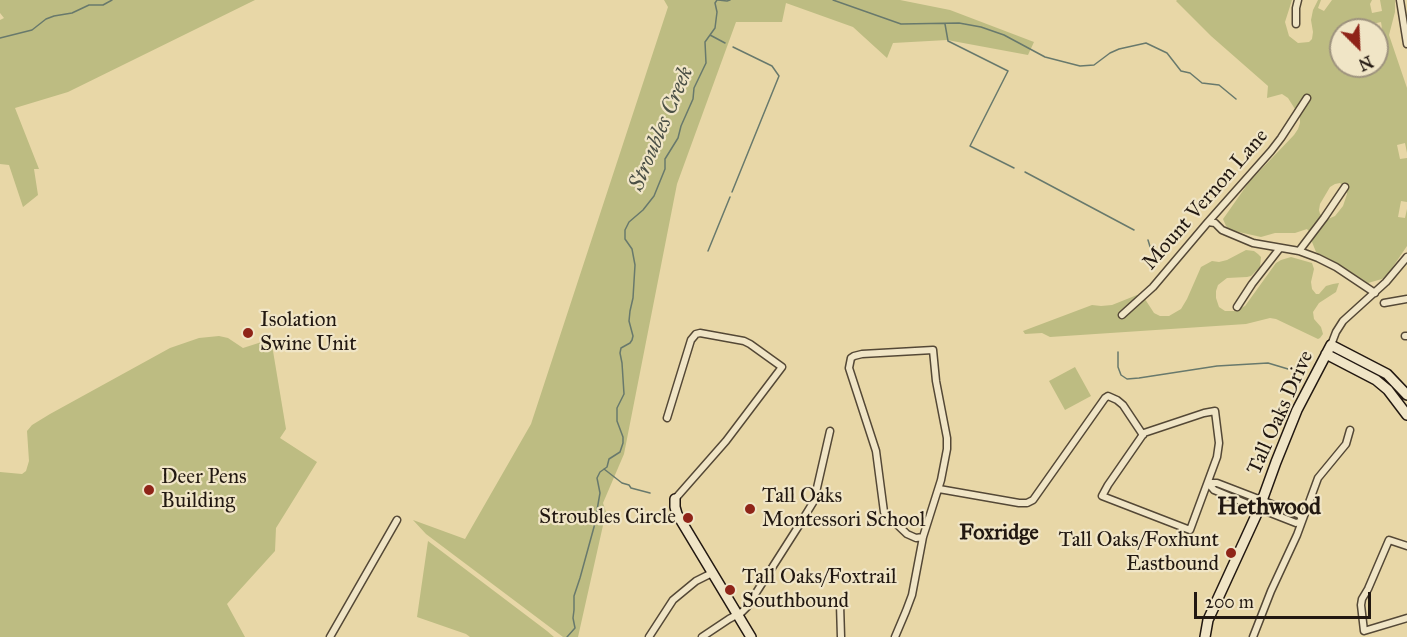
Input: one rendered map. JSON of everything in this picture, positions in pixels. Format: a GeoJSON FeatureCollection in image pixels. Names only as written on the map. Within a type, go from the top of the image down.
{"type":"FeatureCollection","features":[{"type":"Feature","properties":{"kind":"street"},"geometry":{"type":"LineString","coordinates":[[1296,24],[1298,0]]}},
{"type":"Feature","properties":{"kind":"street"},"geometry":{"type":"LineString","coordinates":[[1400,0],[1407,44]]}},
{"type":"Feature","properties":{"kind":"street","name":"Mount Vernon Lane"},"geometry":{"type":"LineString","coordinates":[[1122,315],[1153,287],[1271,151],[1307,98]]}},
{"type":"Feature","properties":{"kind":"street"},"geometry":{"type":"LineString","coordinates":[[1299,251],[1345,187]]}},
{"type":"Feature","properties":{"kind":"street"},"geometry":{"type":"LineString","coordinates":[[1208,222],[1215,223],[1222,230],[1253,243],[1299,251],[1329,263],[1375,293]]}},
{"type":"Feature","properties":{"kind":"street"},"geometry":{"type":"LineString","coordinates":[[1237,307],[1280,248]]}},
{"type":"Feature","properties":{"kind":"street","name":"Tall Oaks Drive"},"geometry":{"type":"LineString","coordinates":[[1205,637],[1208,620],[1261,505],[1297,410],[1336,332],[1343,321],[1375,293],[1407,257]]}},
{"type":"Feature","properties":{"kind":"street"},"geometry":{"type":"LineString","coordinates":[[1384,303],[1407,299]]}},
{"type":"Feature","properties":{"kind":"street"},"geometry":{"type":"LineString","coordinates":[[667,418],[691,340],[696,334],[744,341],[782,367],[726,441],[675,499],[676,512],[751,637]]}},
{"type":"Feature","properties":{"kind":"street"},"geometry":{"type":"LineString","coordinates":[[1331,345],[1387,374],[1407,395]]}},
{"type":"Feature","properties":{"kind":"street"},"geometry":{"type":"LineString","coordinates":[[895,637],[910,602],[923,537],[939,489],[947,445],[933,350],[854,356],[851,358],[849,368],[876,451],[885,512],[907,534],[915,538],[923,537]]}},
{"type":"Feature","properties":{"kind":"street"},"geometry":{"type":"LineString","coordinates":[[1326,354],[1376,380],[1388,390],[1407,415]]}},
{"type":"Feature","properties":{"kind":"street"},"geometry":{"type":"LineString","coordinates":[[939,489],[1019,503],[1033,500],[1108,396],[1123,405],[1143,435]]}},
{"type":"Feature","properties":{"kind":"street"},"geometry":{"type":"LineString","coordinates":[[1215,411],[1219,447],[1208,483],[1190,530],[1102,496],[1107,484],[1143,435],[1150,430],[1215,411]]}},
{"type":"Feature","properties":{"kind":"street"},"geometry":{"type":"LineString","coordinates":[[1253,637],[1297,535],[1318,478],[1346,444],[1350,430]]}},
{"type":"Feature","properties":{"kind":"street"},"geometry":{"type":"LineString","coordinates":[[702,637],[747,607],[814,501],[830,431]]}},
{"type":"Feature","properties":{"kind":"street"},"geometry":{"type":"LineString","coordinates":[[1208,483],[1214,490],[1261,505],[1296,523],[1302,521]]}},
{"type":"Feature","properties":{"kind":"street"},"geometry":{"type":"LineString","coordinates":[[330,637],[397,520]]}},
{"type":"Feature","properties":{"kind":"street"},"geometry":{"type":"LineString","coordinates":[[1407,546],[1389,540],[1362,598],[1361,605],[1364,631],[1407,618]]}},
{"type":"Feature","properties":{"kind":"street"},"geometry":{"type":"LineString","coordinates":[[649,637],[673,600],[696,581],[712,573]]}},
{"type":"Feature","properties":{"kind":"street"},"geometry":{"type":"LineString","coordinates":[[840,604],[841,637]]}},
{"type":"Feature","properties":{"kind":"shaded area"},"geometry":{"type":"Polygon","coordinates":[[[0,0],[255,0],[68,92],[15,108],[39,169],[34,169],[38,195],[23,207],[9,165],[0,164],[0,20],[4,18],[0,13],[0,0]]]}},
{"type":"Feature","properties":{"kind":"shaded area"},"geometry":{"type":"Polygon","coordinates":[[[664,0],[900,0],[950,10],[1034,42],[1028,55],[947,40],[893,43],[887,58],[853,27],[786,3],[782,22],[736,22],[677,184],[624,454],[603,503],[606,512],[578,637],[563,637],[426,534],[413,520],[465,539],[531,424],[668,7],[664,0]]]}},
{"type":"Feature","properties":{"kind":"shaded area"},"geometry":{"type":"Polygon","coordinates":[[[1177,0],[1292,0],[1285,22],[1289,36],[1298,43],[1309,42],[1312,39],[1311,20],[1318,0],[1321,0],[1318,8],[1324,11],[1332,0],[1372,0],[1370,4],[1372,13],[1382,11],[1380,0],[1395,0],[1395,12],[1389,35],[1407,88],[1407,153],[1405,143],[1397,145],[1400,159],[1407,158],[1407,202],[1401,201],[1398,217],[1405,218],[1407,209],[1407,246],[1382,279],[1368,283],[1316,252],[1312,242],[1313,236],[1307,229],[1295,233],[1275,233],[1261,237],[1230,230],[1226,226],[1223,219],[1249,182],[1294,135],[1300,123],[1300,117],[1288,98],[1282,94],[1267,98],[1268,86],[1211,36],[1177,0]],[[1340,183],[1330,187],[1320,204],[1320,214],[1328,219],[1335,216],[1343,206],[1347,189],[1340,183]]]}},
{"type":"Feature","properties":{"kind":"shaded area"},"geometry":{"type":"Polygon","coordinates":[[[1246,250],[1254,251],[1261,257],[1260,267],[1251,276],[1227,278],[1218,285],[1216,298],[1219,307],[1225,311],[1234,311],[1245,306],[1276,263],[1281,260],[1291,257],[1312,263],[1314,269],[1311,282],[1316,294],[1319,294],[1326,286],[1339,283],[1336,292],[1319,303],[1313,312],[1314,319],[1321,327],[1323,334],[1320,338],[1270,318],[1246,324],[1050,337],[1042,333],[1025,334],[1023,331],[1092,305],[1112,305],[1137,295],[1143,296],[1154,313],[1169,316],[1181,309],[1201,267],[1212,261],[1227,260],[1246,250]]]}},
{"type":"Feature","properties":{"kind":"shaded area"},"geometry":{"type":"Polygon","coordinates":[[[219,336],[228,338],[243,348],[271,339],[286,429],[280,438],[317,462],[276,528],[275,551],[227,604],[245,637],[0,637],[0,472],[22,474],[26,471],[29,461],[27,431],[32,425],[50,414],[170,348],[199,338],[219,336]]]}},
{"type":"Feature","properties":{"kind":"shaded area"},"geometry":{"type":"Polygon","coordinates":[[[1075,367],[1091,396],[1065,410],[1049,381],[1075,367]]]}},
{"type":"Feature","properties":{"kind":"shaded area"},"geometry":{"type":"Polygon","coordinates":[[[428,541],[554,637],[470,637],[417,617],[428,541]]]}},
{"type":"Feature","properties":{"kind":"waterway"},"geometry":{"type":"LineString","coordinates":[[0,38],[32,30],[54,16],[72,13],[89,5],[103,5],[112,0]]}},
{"type":"Feature","properties":{"kind":"waterway","name":"Stroubles Creek"},"geometry":{"type":"LineString","coordinates":[[567,637],[575,628],[574,596],[594,527],[600,493],[597,478],[600,472],[607,467],[609,459],[620,452],[623,443],[617,421],[617,408],[624,394],[620,353],[621,348],[630,343],[633,336],[629,321],[635,265],[632,249],[625,239],[625,230],[629,222],[654,196],[665,169],[665,159],[678,138],[693,99],[694,88],[706,63],[705,42],[715,28],[717,0]]}},
{"type":"Feature","properties":{"kind":"waterway"},"geometry":{"type":"LineString","coordinates":[[718,0],[730,0]]}},
{"type":"Feature","properties":{"kind":"waterway"},"geometry":{"type":"LineString","coordinates":[[833,0],[901,24],[959,23],[981,27],[1004,35],[1045,57],[1080,66],[1094,65],[1119,49],[1146,43],[1167,53],[1181,71],[1190,73],[1202,83],[1219,85],[1236,99]]}},
{"type":"Feature","properties":{"kind":"waterway"},"geometry":{"type":"LineString","coordinates":[[945,24],[948,41],[1008,71],[970,146],[1014,168]]}},
{"type":"Feature","properties":{"kind":"waterway"},"geometry":{"type":"LineString","coordinates":[[710,35],[725,43]]}},
{"type":"Feature","properties":{"kind":"waterway"},"geometry":{"type":"LineString","coordinates":[[732,192],[779,76],[772,66],[733,47]]}},
{"type":"Feature","properties":{"kind":"waterway"},"geometry":{"type":"LineString","coordinates":[[1025,172],[1134,230]]}},
{"type":"Feature","properties":{"kind":"waterway"},"geometry":{"type":"LineString","coordinates":[[708,251],[730,197]]}},
{"type":"Feature","properties":{"kind":"waterway"},"geometry":{"type":"LineString","coordinates":[[1148,240],[1152,253]]}},
{"type":"Feature","properties":{"kind":"waterway"},"geometry":{"type":"LineString","coordinates":[[1118,352],[1118,367],[1121,375],[1127,379],[1217,366],[1268,363],[1288,369]]}},
{"type":"Feature","properties":{"kind":"waterway"},"geometry":{"type":"LineString","coordinates":[[604,469],[631,488],[650,493]]}},
{"type":"Feature","properties":{"kind":"place","name":"Isolation Swine Unit"},"geometry":{"type":"Point","coordinates":[248,333]}},
{"type":"Feature","properties":{"kind":"place","name":"Deer Pens Building"},"geometry":{"type":"Point","coordinates":[149,490]}},
{"type":"Feature","properties":{"kind":"place","name":"Tall Oaks Montessori School"},"geometry":{"type":"Point","coordinates":[750,509]}},
{"type":"Feature","properties":{"kind":"place","name":"Stroubles Circle"},"geometry":{"type":"Point","coordinates":[688,518]}},
{"type":"Feature","properties":{"kind":"place","name":"Tall Oaks/Foxhunt Eastbound"},"geometry":{"type":"Point","coordinates":[1231,553]}},
{"type":"Feature","properties":{"kind":"place","name":"Tall Oaks/Foxtrail Southbound"},"geometry":{"type":"Point","coordinates":[730,590]}},
{"type":"Feature","properties":{"kind":"district","name":"Hethwood"},"geometry":{"type":"Point","coordinates":[1269,508]}},
{"type":"Feature","properties":{"kind":"district","name":"Foxridge"},"geometry":{"type":"Point","coordinates":[999,534]}}]}
